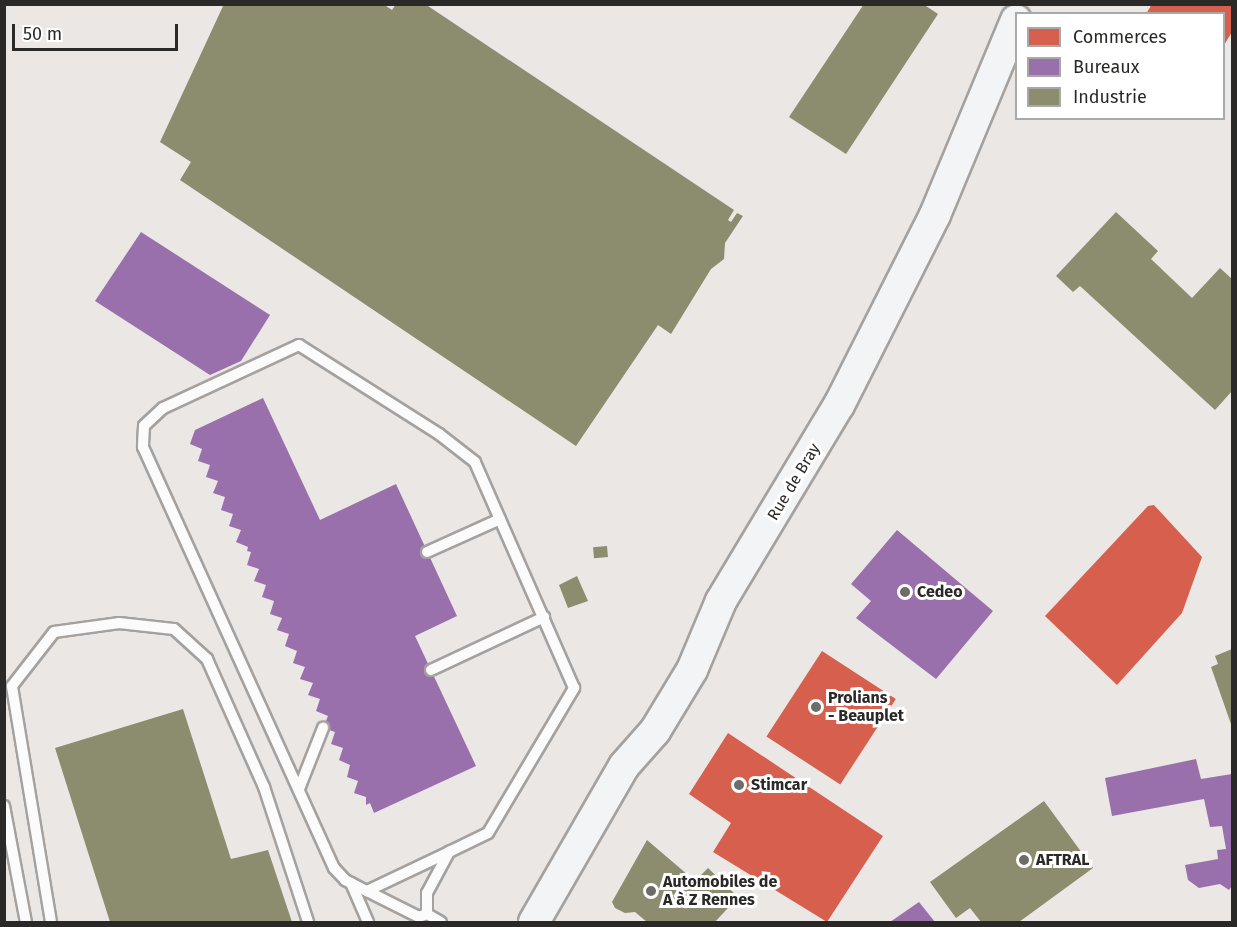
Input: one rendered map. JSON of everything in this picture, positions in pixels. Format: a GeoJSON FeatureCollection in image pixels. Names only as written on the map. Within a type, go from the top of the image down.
{"type":"FeatureCollection","features":[{"type":"Feature","properties":{"kind":"street","name":"Rue de Bray"},"geometry":{"type":"LineString","coordinates":[[534,922],[624,766],[655,731],[692,670],[721,601],[839,405],[935,215],[1015,25]]}},
{"type":"Feature","properties":{"kind":"lane"},"geometry":{"type":"LineString","coordinates":[[367,891],[488,833],[574,688],[475,462],[438,434],[299,345],[171,404],[149,419],[142,434],[146,455],[334,868],[351,883],[367,891],[419,917],[427,914]]}},
{"type":"Feature","properties":{"kind":"lane"},"geometry":{"type":"LineString","coordinates":[[427,552],[500,519]]}},
{"type":"Feature","properties":{"kind":"lane"},"geometry":{"type":"LineString","coordinates":[[430,670],[544,617]]}},
{"type":"Feature","properties":{"kind":"lane"},"geometry":{"type":"LineString","coordinates":[[51,922],[12,686],[54,632],[119,623],[174,629],[207,659],[264,787],[308,922]]}},
{"type":"Feature","properties":{"kind":"lane"},"geometry":{"type":"LineString","coordinates":[[299,789],[323,728]]}},
{"type":"Feature","properties":{"kind":"lane"},"geometry":{"type":"LineString","coordinates":[[4,806],[26,922]]}},
{"type":"Feature","properties":{"kind":"lane"},"geometry":{"type":"LineString","coordinates":[[427,914],[427,893],[449,852]]}},
{"type":"Feature","properties":{"kind":"lane"},"geometry":{"type":"LineString","coordinates":[[351,883],[368,922]]}},
{"type":"Feature","properties":{"kind":"lane"},"geometry":{"type":"LineString","coordinates":[[427,914],[441,922]]}},
{"type":"Feature","properties":{"kind":"building: Commerces"},"geometry":{"type":"Polygon","coordinates":[[[1152,4],[1232,4],[1232,32],[1225,43],[1225,12],[1147,12],[1152,4]]]}},
{"type":"Feature","properties":{"kind":"building: Commerces"},"geometry":{"type":"Polygon","coordinates":[[[1154,505],[1202,557],[1182,613],[1117,685],[1045,616],[1148,506],[1154,505]]]}},
{"type":"Feature","properties":{"kind":"building: Commerces"},"geometry":{"type":"Polygon","coordinates":[[[822,651],[896,699],[840,784],[766,737],[822,651]]]}},
{"type":"Feature","properties":{"kind":"building: Commerces"},"geometry":{"type":"Polygon","coordinates":[[[728,733],[883,836],[827,922],[713,852],[731,823],[689,794],[728,733]]]}},
{"type":"Feature","properties":{"kind":"building: Bureaux"},"geometry":{"type":"Polygon","coordinates":[[[141,232],[270,315],[241,361],[210,375],[95,301],[141,232]]]}},
{"type":"Feature","properties":{"kind":"building: Bureaux"},"geometry":{"type":"Polygon","coordinates":[[[263,398],[320,520],[396,484],[457,616],[415,636],[476,766],[374,813],[370,803],[366,805],[366,797],[354,793],[358,781],[347,777],[350,765],[339,760],[343,748],[331,744],[335,732],[323,728],[328,716],[316,711],[320,699],[308,695],[313,683],[300,679],[305,667],[293,663],[297,651],[285,646],[289,634],[277,630],[282,618],[270,614],[274,601],[262,597],[266,585],[254,581],[259,569],[247,565],[251,552],[247,551],[248,547],[236,542],[241,530],[229,526],[233,514],[221,510],[225,497],[213,493],[218,481],[206,477],[210,465],[198,461],[202,449],[190,444],[195,430],[263,398]]]}},
{"type":"Feature","properties":{"kind":"building: Bureaux"},"geometry":{"type":"Polygon","coordinates":[[[897,530],[993,611],[936,679],[856,618],[871,601],[851,584],[897,530]]]}},
{"type":"Feature","properties":{"kind":"building: Bureaux"},"geometry":{"type":"Polygon","coordinates":[[[1196,759],[1201,779],[1232,774],[1232,886],[1229,890],[1220,884],[1199,888],[1188,880],[1185,865],[1218,859],[1217,850],[1226,849],[1222,826],[1210,827],[1204,799],[1112,816],[1105,778],[1196,759]]]}},
{"type":"Feature","properties":{"kind":"building: Bureaux"},"geometry":{"type":"Polygon","coordinates":[[[919,902],[935,922],[890,922],[919,902]]]}},
{"type":"Feature","properties":{"kind":"building: Industrie"},"geometry":{"type":"Polygon","coordinates":[[[224,4],[383,4],[392,10],[396,4],[425,4],[734,210],[728,220],[731,222],[737,213],[743,216],[725,243],[724,259],[711,269],[671,334],[658,325],[576,446],[180,180],[191,162],[160,142],[224,4]]]}},
{"type":"Feature","properties":{"kind":"building: Industrie"},"geometry":{"type":"Polygon","coordinates":[[[864,4],[923,4],[938,14],[846,154],[789,117],[864,4]]]}},
{"type":"Feature","properties":{"kind":"building: Industrie"},"geometry":{"type":"Polygon","coordinates":[[[1116,212],[1158,251],[1151,259],[1192,298],[1220,268],[1232,279],[1232,391],[1215,410],[1080,286],[1073,292],[1056,276],[1116,212]]]}},
{"type":"Feature","properties":{"kind":"building: Industrie"},"geometry":{"type":"Polygon","coordinates":[[[607,546],[608,557],[594,558],[593,547],[607,546]]]}},
{"type":"Feature","properties":{"kind":"building: Industrie"},"geometry":{"type":"Polygon","coordinates":[[[577,576],[588,601],[568,608],[559,585],[577,576]]]}},
{"type":"Feature","properties":{"kind":"building: Industrie"},"geometry":{"type":"Polygon","coordinates":[[[1232,649],[1232,727],[1211,667],[1218,664],[1215,656],[1232,649]]]}},
{"type":"Feature","properties":{"kind":"building: Industrie"},"geometry":{"type":"Polygon","coordinates":[[[183,709],[231,859],[268,850],[292,922],[110,922],[55,748],[183,709]]]}},
{"type":"Feature","properties":{"kind":"building: Industrie","name":"AFTRAL"},"geometry":{"type":"Polygon","coordinates":[[[1044,801],[1093,868],[1019,922],[981,922],[970,908],[956,918],[930,882],[1044,801]]]}},
{"type":"Feature","properties":{"kind":"building: Industrie"},"geometry":{"type":"Polygon","coordinates":[[[647,840],[695,881],[708,868],[738,897],[715,922],[647,922],[635,912],[625,913],[615,908],[612,902],[647,840]]]}},
{"type":"Feature","properties":{"kind":"place","name":"Cedeo"},"geometry":{"type":"Point","coordinates":[905,592]}},
{"type":"Feature","properties":{"kind":"place","name":"Prolians - Beauplet"},"geometry":{"type":"Point","coordinates":[816,707]}},
{"type":"Feature","properties":{"kind":"place","name":"Stimcar"},"geometry":{"type":"Point","coordinates":[739,785]}},
{"type":"Feature","properties":{"kind":"place","name":"AFTRAL"},"geometry":{"type":"Point","coordinates":[1024,860]}},
{"type":"Feature","properties":{"kind":"place","name":"Automobiles de A à Z Rennes"},"geometry":{"type":"Point","coordinates":[651,891]}}]}
